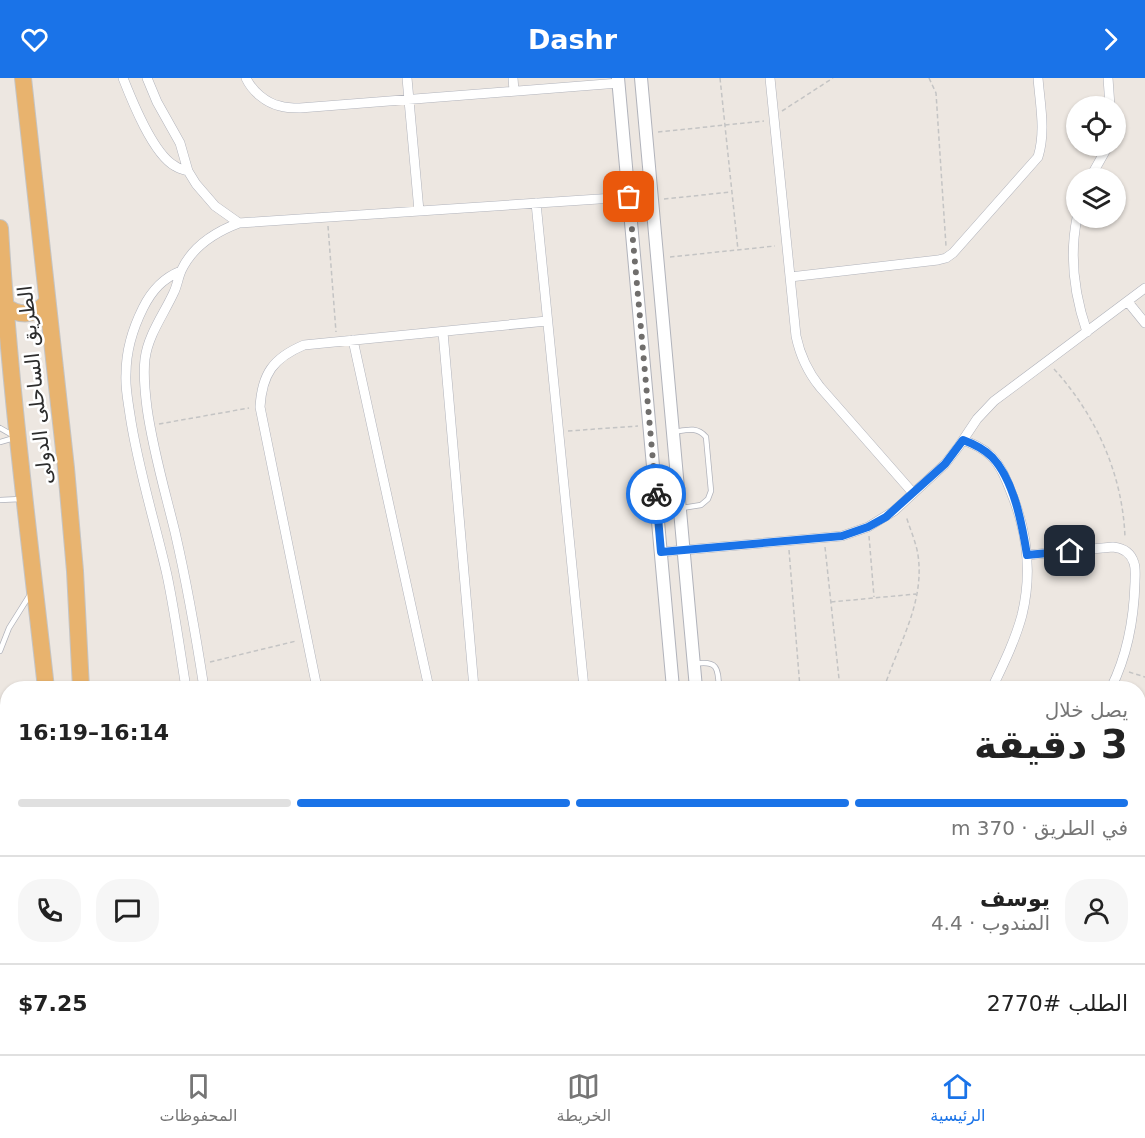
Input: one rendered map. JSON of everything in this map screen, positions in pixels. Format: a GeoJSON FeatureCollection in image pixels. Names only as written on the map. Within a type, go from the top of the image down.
{"type":"FeatureCollection","features":[{"type":"Feature","properties":{"kind":"highway","name":"الطريق الساحلى الدولى"},"geometry":{"type":"LineString","coordinates":[[23,78],[75,572],[81,681]]}},
{"type":"Feature","properties":{"kind":"highway","name":"الطريق الساحلى الدولى"},"geometry":{"type":"LineString","coordinates":[[0,228],[16,437],[45,681]]}},
{"type":"Feature","properties":{"kind":"highway"},"geometry":{"type":"LineString","coordinates":[[5,306],[17,313],[31,314],[47,302]]}},
{"type":"Feature","properties":{"kind":"highway"},"geometry":{"type":"LineString","coordinates":[[7,330],[19,324],[32,322],[50,327]]}},
{"type":"Feature","properties":{"kind":"street"},"geometry":{"type":"LineString","coordinates":[[123,78],[137,113],[164,157],[175,166],[188,171]]}},
{"type":"Feature","properties":{"kind":"street"},"geometry":{"type":"LineString","coordinates":[[147,78],[161,110],[180,143],[188,171],[196,184],[215,206],[239,223]]}},
{"type":"Feature","properties":{"kind":"street"},"geometry":{"type":"LineString","coordinates":[[246,78],[261,97],[279,106],[300,108],[619,80],[673,681]]}},
{"type":"Feature","properties":{"kind":"street"},"geometry":{"type":"LineString","coordinates":[[407,78],[419,211]]}},
{"type":"Feature","properties":{"kind":"street"},"geometry":{"type":"LineString","coordinates":[[513,78],[514,91]]}},
{"type":"Feature","properties":{"kind":"street"},"geometry":{"type":"LineString","coordinates":[[640,78],[695,681]]}},
{"type":"Feature","properties":{"kind":"street"},"geometry":{"type":"LineString","coordinates":[[771,78],[795,336],[800,354],[808,372],[820,387],[913,493]]}},
{"type":"Feature","properties":{"kind":"street"},"geometry":{"type":"LineString","coordinates":[[790,277],[938,260],[953,253],[1038,157],[1042,144],[1042,127],[1038,78]]}},
{"type":"Feature","properties":{"kind":"street"},"geometry":{"type":"LineString","coordinates":[[1108,78],[1109,96]]}},
{"type":"Feature","properties":{"kind":"street"},"geometry":{"type":"LineString","coordinates":[[203,681],[185,574],[149,426],[144,375],[145,356],[150,339],[174,293],[182,271],[199,246],[211,236],[239,223],[629,197]]}},
{"type":"Feature","properties":{"kind":"street"},"geometry":{"type":"LineString","coordinates":[[536,203],[583,681]]}},
{"type":"Feature","properties":{"kind":"street"},"geometry":{"type":"LineString","coordinates":[[1075,228],[1072,266],[1079,310],[1087,332]]}},
{"type":"Feature","properties":{"kind":"street"},"geometry":{"type":"LineString","coordinates":[[182,271],[162,281],[138,316],[132,334],[126,374],[127,395],[138,463],[168,578],[185,681]]}},
{"type":"Feature","properties":{"kind":"street"},"geometry":{"type":"LineString","coordinates":[[661,552],[842,536],[868,527],[886,517],[945,464],[972,425],[1005,392],[1145,288]]}},
{"type":"Feature","properties":{"kind":"street"},"geometry":{"type":"LineString","coordinates":[[1128,302],[1145,323]]}},
{"type":"Feature","properties":{"kind":"street"},"geometry":{"type":"LineString","coordinates":[[316,681],[260,407],[261,390],[266,375],[276,361],[289,351],[304,345],[547,321]]}},
{"type":"Feature","properties":{"kind":"street"},"geometry":{"type":"LineString","coordinates":[[443,332],[473,681]]}},
{"type":"Feature","properties":{"kind":"street"},"geometry":{"type":"LineString","coordinates":[[353,340],[427,681]]}},
{"type":"Feature","properties":{"kind":"street"},"geometry":{"type":"LineString","coordinates":[[963,440],[978,446],[991,456],[1001,469],[1017,506],[1027,555],[1022,616],[995,681]]}},
{"type":"Feature","properties":{"kind":"street"},"geometry":{"type":"LineString","coordinates":[[1027,555],[1113,547],[1125,551],[1132,557],[1135,566],[1135,589],[1129,634],[1115,681]]}},
{"type":"Feature","properties":{"kind":"lane"},"geometry":{"type":"LineString","coordinates":[[0,428],[16,437]]}},
{"type":"Feature","properties":{"kind":"lane"},"geometry":{"type":"LineString","coordinates":[[673,432],[694,429],[706,437],[711,491],[708,499],[701,505],[680,508]]}},
{"type":"Feature","properties":{"kind":"lane"},"geometry":{"type":"LineString","coordinates":[[0,442],[16,437]]}},
{"type":"Feature","properties":{"kind":"lane"},"geometry":{"type":"LineString","coordinates":[[0,500],[24,499]]}},
{"type":"Feature","properties":{"kind":"lane"},"geometry":{"type":"LineString","coordinates":[[0,651],[12,621],[34,588]]}},
{"type":"Feature","properties":{"kind":"lane"},"geometry":{"type":"LineString","coordinates":[[694,664],[705,662],[714,665],[718,670],[719,681]]}},
{"type":"Feature","properties":{"kind":"path"},"geometry":{"type":"LineString","coordinates":[[720,78],[738,250]]}},
{"type":"Feature","properties":{"kind":"path"},"geometry":{"type":"LineString","coordinates":[[646,133],[774,118],[833,78]]}},
{"type":"Feature","properties":{"kind":"path"},"geometry":{"type":"LineString","coordinates":[[929,78],[936,93],[946,258]]}},
{"type":"Feature","properties":{"kind":"path"},"geometry":{"type":"LineString","coordinates":[[652,201],[732,192]]}},
{"type":"Feature","properties":{"kind":"path"},"geometry":{"type":"LineString","coordinates":[[327,217],[336,342]]}},
{"type":"Feature","properties":{"kind":"path"},"geometry":{"type":"LineString","coordinates":[[657,259],[787,244]]}},
{"type":"Feature","properties":{"kind":"path"},"geometry":{"type":"LineString","coordinates":[[1047,362],[1070,388],[1090,417],[1109,459],[1121,504],[1125,551]]}},
{"type":"Feature","properties":{"kind":"path"},"geometry":{"type":"LineString","coordinates":[[149,426],[260,407]]}},
{"type":"Feature","properties":{"kind":"path"},"geometry":{"type":"LineString","coordinates":[[558,432],[650,425]]}},
{"type":"Feature","properties":{"kind":"path"},"geometry":{"type":"LineString","coordinates":[[886,681],[915,608],[918,594],[918,555],[901,504]]}},
{"type":"Feature","properties":{"kind":"path"},"geometry":{"type":"LineString","coordinates":[[868,527],[874,598]]}},
{"type":"Feature","properties":{"kind":"path"},"geometry":{"type":"LineString","coordinates":[[824,537],[839,681]]}},
{"type":"Feature","properties":{"kind":"path"},"geometry":{"type":"LineString","coordinates":[[788,540],[799,681]]}},
{"type":"Feature","properties":{"kind":"path"},"geometry":{"type":"LineString","coordinates":[[831,602],[918,594]]}},
{"type":"Feature","properties":{"kind":"path"},"geometry":{"type":"LineString","coordinates":[[200,664],[307,638]]}},
{"type":"Feature","properties":{"kind":"path"},"geometry":{"type":"LineString","coordinates":[[1119,670],[1145,677]]}},
{"type":"Feature","properties":{"kind":"way so far"},"geometry":{"type":"LineString","coordinates":[[629,197],[656,494]]}},
{"type":"Feature","properties":{"kind":"route"},"geometry":{"type":"LineString","coordinates":[[656,494],[661,552],[842,536],[868,527],[894,511],[945,464],[963,440],[978,446],[991,456],[1001,469],[1017,506],[1027,555],[1070,551]]}}]}
